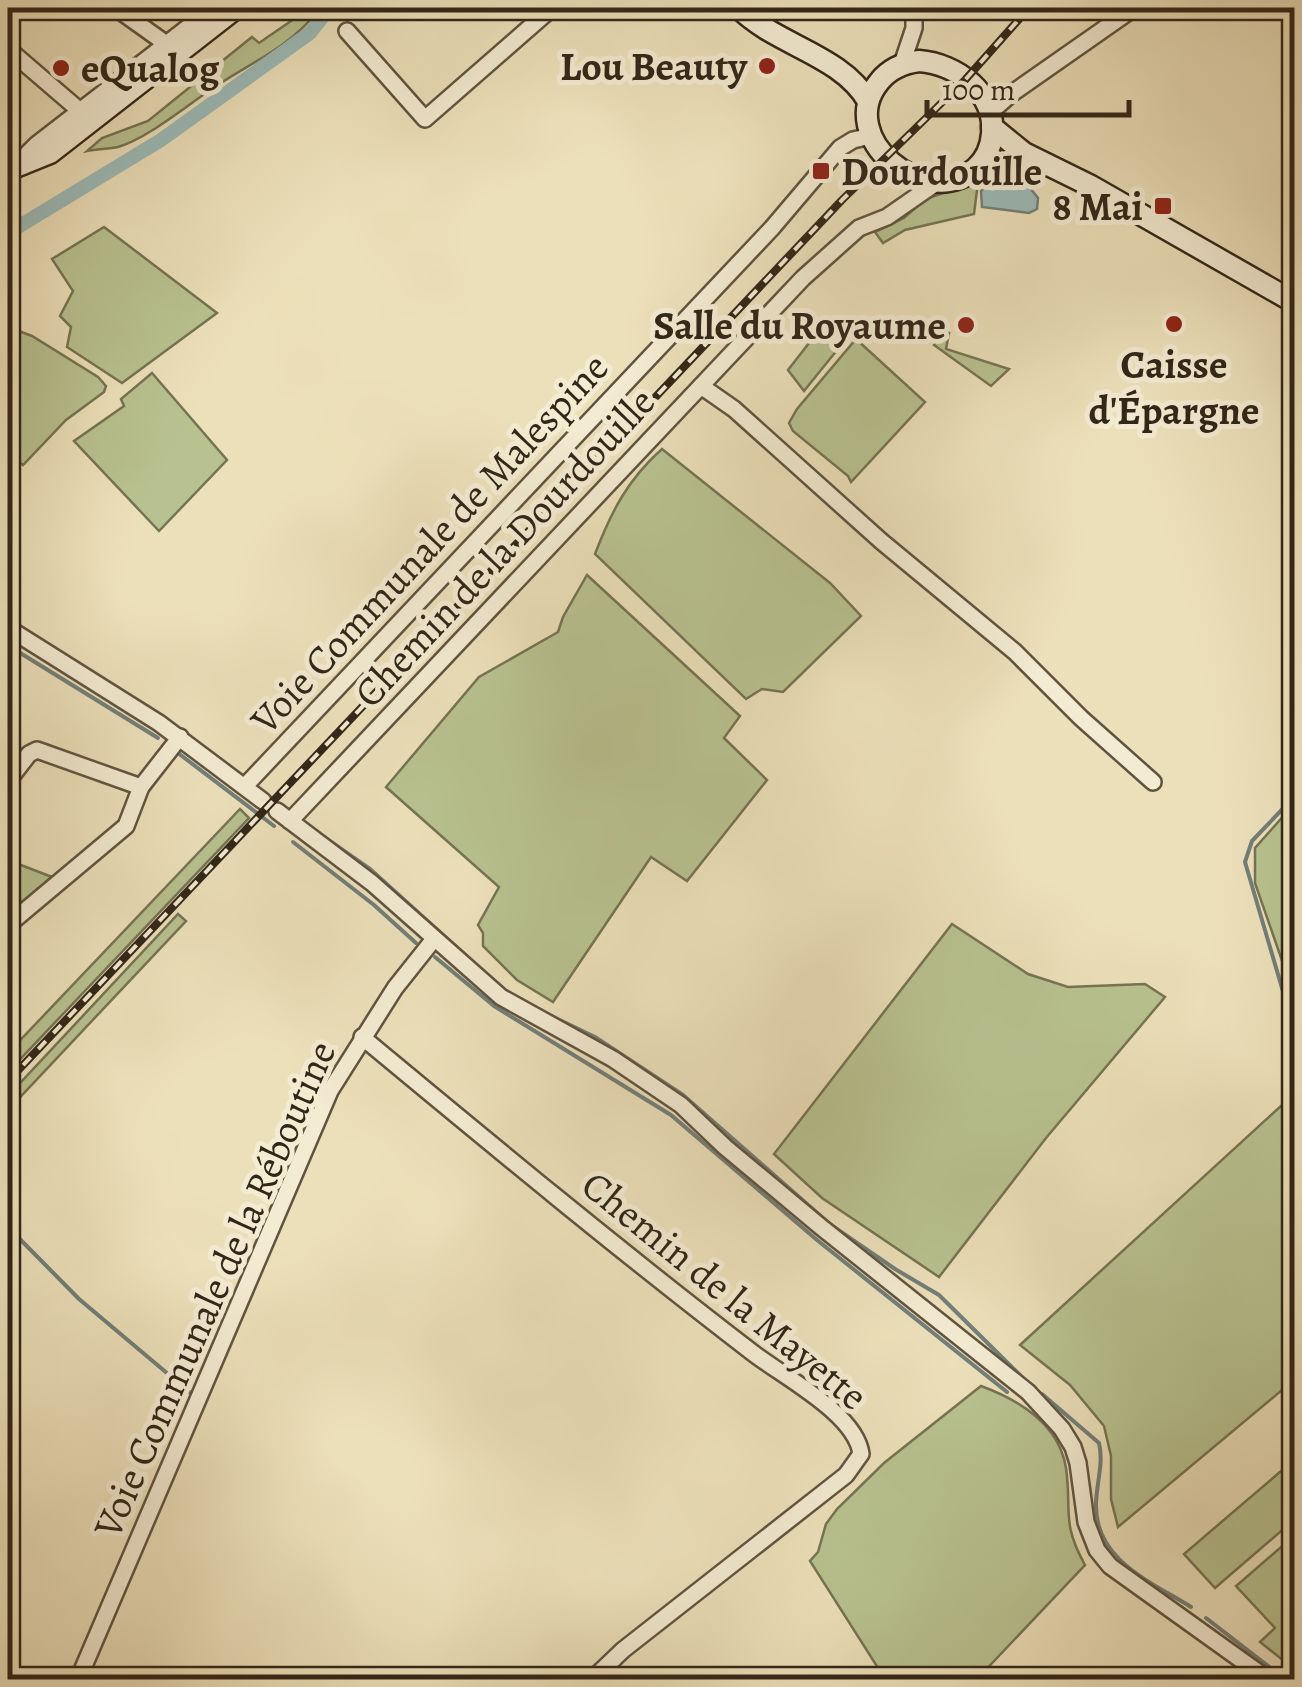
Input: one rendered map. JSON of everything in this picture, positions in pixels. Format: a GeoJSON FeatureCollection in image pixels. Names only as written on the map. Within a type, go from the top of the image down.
{"type":"FeatureCollection","features":[{"type":"Feature","properties":{"kind":"main road"},"geometry":{"type":"LineString","coordinates":[[14,167],[50,153],[236,8]]}},
{"type":"Feature","properties":{"kind":"main road"},"geometry":{"type":"LineString","coordinates":[[739,8],[762,28],[846,73],[868,101]]}},
{"type":"Feature","properties":{"kind":"main road"},"geometry":{"type":"LineString","coordinates":[[846,73],[918,61],[938,64],[989,111],[1024,153],[1080,180],[1294,302]]}},
{"type":"Feature","properties":{"kind":"main road"},"geometry":{"type":"LineString","coordinates":[[896,67],[876,85],[868,101],[867,119],[871,136],[907,175],[936,183],[959,178],[981,164],[1024,153]]}},
{"type":"Feature","properties":{"kind":"main road"},"geometry":{"type":"LineString","coordinates":[[981,164],[988,153],[989,111]]}},
{"type":"Feature","properties":{"kind":"street"},"geometry":{"type":"LineString","coordinates":[[117,8],[165,43]]}},
{"type":"Feature","properties":{"kind":"street"},"geometry":{"type":"LineString","coordinates":[[14,167],[78,110],[213,8]]}},
{"type":"Feature","properties":{"kind":"street"},"geometry":{"type":"LineString","coordinates":[[346,31],[424,119],[552,8]]}},
{"type":"Feature","properties":{"kind":"street"},"geometry":{"type":"LineString","coordinates":[[896,67],[914,28],[914,8]]}},
{"type":"Feature","properties":{"kind":"street"},"geometry":{"type":"LineString","coordinates":[[989,111],[1134,8]]}},
{"type":"Feature","properties":{"kind":"street"},"geometry":{"type":"LineString","coordinates":[[914,28],[938,64]]}},
{"type":"Feature","properties":{"kind":"street"},"geometry":{"type":"LineString","coordinates":[[8,49],[78,110]]}},
{"type":"Feature","properties":{"kind":"street","name":"Voie Communale de Malespine"},"geometry":{"type":"LineString","coordinates":[[245,786],[772,228],[840,148],[871,136]]}},
{"type":"Feature","properties":{"kind":"street"},"geometry":{"type":"LineString","coordinates":[[904,205],[907,175]]}},
{"type":"Feature","properties":{"kind":"street","name":"Chemin de la Dourdouille"},"geometry":{"type":"LineString","coordinates":[[277,811],[829,253],[859,228],[887,216],[936,183]]}},
{"type":"Feature","properties":{"kind":"street"},"geometry":{"type":"LineString","coordinates":[[701,386],[734,409],[881,541],[1014,652],[1153,782]]}},
{"type":"Feature","properties":{"kind":"street"},"geometry":{"type":"LineString","coordinates":[[8,628],[180,737],[372,883],[500,996],[613,1059],[681,1105],[725,1147],[1028,1392],[1073,1447],[1086,1522],[1097,1550],[1110,1566],[1269,1680]]}},
{"type":"Feature","properties":{"kind":"street"},"geometry":{"type":"LineString","coordinates":[[8,926],[126,826],[141,786],[180,737]]}},
{"type":"Feature","properties":{"kind":"street"},"geometry":{"type":"LineString","coordinates":[[8,782],[29,754],[37,750],[141,786]]}},
{"type":"Feature","properties":{"kind":"street","name":"Voie Communale de la Réboutine"},"geometry":{"type":"LineString","coordinates":[[78,1680],[330,1091],[394,988],[434,939]]}},
{"type":"Feature","properties":{"kind":"street","name":"Chemin de la Mayette"},"geometry":{"type":"LineString","coordinates":[[362,1037],[754,1354],[832,1411],[854,1431],[860,1443],[862,1454],[846,1475],[623,1650],[599,1672],[597,1680]]}},
{"type":"Feature","properties":{"kind":"green space"},"geometry":{"type":"Polygon","coordinates":[[[310,8],[317,12],[285,42],[158,127],[118,147],[87,151],[102,138],[148,121],[252,37],[259,43],[310,8]]]}},
{"type":"Feature","properties":{"kind":"green space"},"geometry":{"type":"Polygon","coordinates":[[[978,182],[974,214],[905,230],[883,243],[875,232],[904,218],[925,199],[978,182]]]}},
{"type":"Feature","properties":{"kind":"green space"},"geometry":{"type":"Polygon","coordinates":[[[104,227],[217,313],[122,383],[67,347],[71,327],[60,316],[73,291],[52,259],[104,227]]]}},
{"type":"Feature","properties":{"kind":"green space"},"geometry":{"type":"Polygon","coordinates":[[[833,319],[844,329],[846,339],[804,391],[788,370],[827,320],[833,319]]]}},
{"type":"Feature","properties":{"kind":"green space"},"geometry":{"type":"Polygon","coordinates":[[[8,327],[32,336],[106,386],[23,465],[8,454],[8,327]]]}},
{"type":"Feature","properties":{"kind":"green space"},"geometry":{"type":"Polygon","coordinates":[[[944,332],[949,333],[946,349],[1009,369],[991,386],[934,345],[944,332]]]}},
{"type":"Feature","properties":{"kind":"green space"},"geometry":{"type":"Polygon","coordinates":[[[856,339],[925,402],[851,482],[793,431],[789,423],[856,339]]]}},
{"type":"Feature","properties":{"kind":"green space"},"geometry":{"type":"Polygon","coordinates":[[[152,373],[227,460],[159,531],[74,441],[124,406],[121,399],[152,373]]]}},
{"type":"Feature","properties":{"kind":"green space"},"geometry":{"type":"Polygon","coordinates":[[[662,449],[830,583],[861,616],[783,692],[762,689],[746,699],[595,554],[622,497],[662,449]]]}},
{"type":"Feature","properties":{"kind":"green space"},"geometry":{"type":"Polygon","coordinates":[[[587,575],[740,716],[724,738],[767,780],[687,881],[651,857],[553,1002],[517,980],[483,946],[483,933],[478,925],[499,887],[386,787],[479,677],[558,632],[587,575]]]}},
{"type":"Feature","properties":{"kind":"green space"},"geometry":{"type":"Polygon","coordinates":[[[1294,804],[1294,995],[1255,883],[1255,848],[1294,804]]]}},
{"type":"Feature","properties":{"kind":"green space"},"geometry":{"type":"Polygon","coordinates":[[[240,809],[249,818],[8,1072],[8,1053],[240,809]]]}},
{"type":"Feature","properties":{"kind":"green space"},"geometry":{"type":"Polygon","coordinates":[[[8,860],[52,877],[8,914],[8,860]]]}},
{"type":"Feature","properties":{"kind":"green space"},"geometry":{"type":"Polygon","coordinates":[[[178,914],[186,921],[8,1110],[8,1096],[178,914]]]}},
{"type":"Feature","properties":{"kind":"green space"},"geometry":{"type":"Polygon","coordinates":[[[952,924],[1028,974],[1068,987],[1145,984],[1165,997],[1046,1138],[939,1277],[822,1198],[774,1154],[952,924]]]}},
{"type":"Feature","properties":{"kind":"green space"},"geometry":{"type":"Polygon","coordinates":[[[1294,1094],[1294,1380],[1118,1527],[1111,1499],[1111,1456],[1104,1426],[1070,1385],[1020,1345],[1294,1094]]]}},
{"type":"Feature","properties":{"kind":"green space"},"geometry":{"type":"Polygon","coordinates":[[[981,1386],[1023,1406],[1055,1439],[1066,1468],[1070,1527],[1085,1565],[977,1679],[885,1679],[810,1561],[837,1509],[884,1463],[981,1386]]]}},
{"type":"Feature","properties":{"kind":"green space"},"geometry":{"type":"Polygon","coordinates":[[[1294,1460],[1294,1520],[1215,1588],[1184,1554],[1294,1460]]]}},
{"type":"Feature","properties":{"kind":"green space"},"geometry":{"type":"Polygon","coordinates":[[[1294,1536],[1294,1669],[1260,1642],[1275,1628],[1236,1586],[1294,1536]]]}},
{"type":"Feature","properties":{"kind":"water"},"geometry":{"type":"Polygon","coordinates":[[[995,184],[1030,188],[1038,198],[1037,209],[1029,213],[982,207],[981,191],[995,184]]]}},
{"type":"Feature","properties":{"kind":"waterway"},"geometry":{"type":"LineString","coordinates":[[8,233],[161,140],[310,33],[330,8]]}},
{"type":"Feature","properties":{"kind":"waterway"},"geometry":{"type":"LineString","coordinates":[[17,651],[158,738]]}},
{"type":"Feature","properties":{"kind":"waterway"},"geometry":{"type":"LineString","coordinates":[[178,753],[274,826]]}},
{"type":"Feature","properties":{"kind":"waterway"},"geometry":{"type":"LineString","coordinates":[[1294,797],[1252,841],[1245,862],[1294,1029]]}},
{"type":"Feature","properties":{"kind":"waterway"},"geometry":{"type":"LineString","coordinates":[[311,828],[370,869],[484,972]]}},
{"type":"Feature","properties":{"kind":"waterway"},"geometry":{"type":"LineString","coordinates":[[293,842],[416,943]]}},
{"type":"Feature","properties":{"kind":"waterway"},"geometry":{"type":"LineString","coordinates":[[435,957],[494,1006],[671,1115],[817,1240],[1007,1392]]}},
{"type":"Feature","properties":{"kind":"waterway"},"geometry":{"type":"LineString","coordinates":[[545,1013],[595,1037],[683,1095],[831,1225],[939,1295],[1027,1382]]}},
{"type":"Feature","properties":{"kind":"waterway"},"geometry":{"type":"LineString","coordinates":[[8,1227],[79,1299],[193,1395]]}},
{"type":"Feature","properties":{"kind":"waterway"},"geometry":{"type":"LineString","coordinates":[[1042,1394],[1099,1443],[1096,1505],[1105,1541],[1128,1567],[1191,1607]]}},
{"type":"Feature","properties":{"kind":"waterway"},"geometry":{"type":"LineString","coordinates":[[1206,1618],[1286,1680]]}},
{"type":"Feature","properties":{"kind":"railway"},"geometry":{"type":"LineString","coordinates":[[8,1081],[842,200],[965,80],[1029,8]]}},
{"type":"Feature","properties":{"kind":"place","name":"Lou Beauty"},"geometry":{"type":"Point","coordinates":[767,66]}},
{"type":"Feature","properties":{"kind":"place","name":"eQualog"},"geometry":{"type":"Point","coordinates":[61,68]}},
{"type":"Feature","properties":{"kind":"place","name":"Dourdouille"},"geometry":{"type":"Point","coordinates":[821,171]}},
{"type":"Feature","properties":{"kind":"place","name":"8 Mai"},"geometry":{"type":"Point","coordinates":[1163,206]}},
{"type":"Feature","properties":{"kind":"place","name":"Caisse d'Épargne"},"geometry":{"type":"Point","coordinates":[1174,324]}},
{"type":"Feature","properties":{"kind":"place","name":"Salle du Royaume"},"geometry":{"type":"Point","coordinates":[966,325]}}]}
